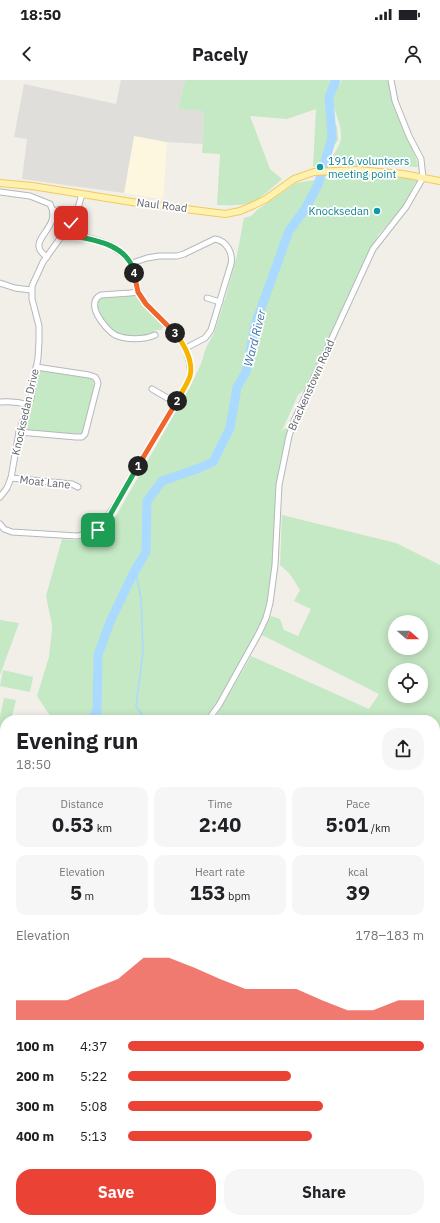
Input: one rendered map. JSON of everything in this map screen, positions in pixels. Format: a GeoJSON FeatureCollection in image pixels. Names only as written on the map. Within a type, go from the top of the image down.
{"type":"FeatureCollection","features":[{"type":"Feature","properties":{"kind":"main road","name":"Naul Road"},"geometry":{"type":"LineString","coordinates":[[0,183],[225,214],[240,211],[254,205],[266,199],[294,179],[314,172],[341,170],[385,172],[424,178]]}},
{"type":"Feature","properties":{"kind":"main road"},"geometry":{"type":"LineString","coordinates":[[424,178],[440,181]]}},
{"type":"Feature","properties":{"kind":"street"},"geometry":{"type":"LineString","coordinates":[[391,80],[395,101],[408,136],[421,159],[424,178]]}},
{"type":"Feature","properties":{"kind":"street","name":"Brackenstown Road"},"geometry":{"type":"LineString","coordinates":[[212,715],[219,705],[266,618],[270,603],[275,565],[279,485],[289,436],[294,421],[361,272],[373,249],[406,207],[424,178]]}},
{"type":"Feature","properties":{"kind":"street"},"geometry":{"type":"LineString","coordinates":[[0,192],[30,196],[50,204],[54,215],[38,246],[40,252],[47,257]]}},
{"type":"Feature","properties":{"kind":"street","name":"Knocksedan Drive"},"geometry":{"type":"LineString","coordinates":[[0,497],[7,488],[11,478],[19,432],[29,405],[36,367],[39,326],[32,299],[34,281],[47,257],[65,232],[76,213],[82,194]]}},
{"type":"Feature","properties":{"kind":"street"},"geometry":{"type":"LineString","coordinates":[[53,210],[60,208],[76,213]]}},
{"type":"Feature","properties":{"kind":"street"},"geometry":{"type":"LineString","coordinates":[[0,524],[4,529],[12,532],[77,536],[90,534],[98,530],[110,515],[176,403],[187,382],[191,370],[186,348],[172,329],[146,304],[138,292],[132,263],[108,244],[65,232]]}},
{"type":"Feature","properties":{"kind":"street"},"geometry":{"type":"LineString","coordinates":[[132,263],[147,258],[177,256],[184,254],[215,239],[221,241],[230,250],[232,260],[211,330],[208,335],[199,342],[186,348]]}},
{"type":"Feature","properties":{"kind":"street"},"geometry":{"type":"LineString","coordinates":[[0,283],[15,288],[32,290]]}},
{"type":"Feature","properties":{"kind":"street"},"geometry":{"type":"LineString","coordinates":[[138,292],[101,295],[95,301],[95,308],[98,317],[105,327],[118,336],[129,338],[149,338],[155,335]]}},
{"type":"Feature","properties":{"kind":"street"},"geometry":{"type":"LineString","coordinates":[[206,298],[220,302]]}},
{"type":"Feature","properties":{"kind":"street"},"geometry":{"type":"LineString","coordinates":[[19,432],[76,437],[82,437],[86,434],[98,380],[95,377],[84,374],[36,367]]}},
{"type":"Feature","properties":{"kind":"street"},"geometry":{"type":"LineString","coordinates":[[152,389],[176,403]]}},
{"type":"Feature","properties":{"kind":"street"},"geometry":{"type":"LineString","coordinates":[[0,402],[16,402],[29,405]]}},
{"type":"Feature","properties":{"kind":"street","name":"Moat Lane"},"geometry":{"type":"LineString","coordinates":[[11,478],[72,484],[78,487]]}},
{"type":"Feature","properties":{"kind":"shaded area"},"geometry":{"type":"Polygon","coordinates":[[[121,80],[185,80],[178,109],[203,111],[203,144],[167,142],[134,136],[124,193],[22,179],[27,139],[14,137],[24,84],[116,104],[121,80]]]}},
{"type":"Feature","properties":{"kind":"shaded area"},"geometry":{"type":"Polygon","coordinates":[[[134,136],[167,142],[163,199],[124,193],[134,136]]]}},
{"type":"Feature","properties":{"kind":"green space"},"geometry":{"type":"Polygon","coordinates":[[[185,80],[337,80],[328,95],[328,106],[337,127],[338,140],[320,166],[313,167],[316,109],[287,119],[250,116],[270,169],[282,179],[260,198],[247,204],[217,205],[220,154],[202,153],[204,125],[203,111],[178,109],[185,80]]]}},
{"type":"Feature","properties":{"kind":"green space"},"geometry":{"type":"Polygon","coordinates":[[[342,80],[388,80],[396,108],[416,158],[418,167],[385,165],[326,166],[337,150],[341,139],[340,127],[333,99],[335,91],[342,80]]]}},
{"type":"Feature","properties":{"kind":"green space"},"geometry":{"type":"Polygon","coordinates":[[[355,174],[402,178],[423,178],[415,183],[404,206],[379,234],[363,263],[305,389],[298,395],[282,431],[294,421],[279,482],[275,565],[266,618],[211,715],[50,715],[37,696],[49,657],[52,630],[46,596],[62,539],[88,540],[98,537],[104,532],[116,516],[191,385],[201,364],[206,348],[214,333],[226,296],[237,255],[244,218],[251,216],[257,210],[296,183],[355,174]]]}},
{"type":"Feature","properties":{"kind":"green space"},"geometry":{"type":"Polygon","coordinates":[[[136,295],[149,311],[165,325],[161,330],[154,331],[153,335],[131,337],[118,333],[105,321],[97,304],[99,299],[103,297],[136,295]]]}},
{"type":"Feature","properties":{"kind":"green space"},"geometry":{"type":"Polygon","coordinates":[[[40,369],[89,377],[93,380],[94,386],[85,427],[81,434],[29,431],[24,428],[23,425],[40,369]]]}},
{"type":"Feature","properties":{"kind":"green space"},"geometry":{"type":"Polygon","coordinates":[[[282,515],[396,543],[440,565],[440,715],[217,715],[251,656],[369,709],[379,694],[262,635],[271,616],[280,619],[284,630],[298,636],[311,609],[294,601],[300,590],[290,574],[280,565],[282,515]]]}},
{"type":"Feature","properties":{"kind":"green space"},"geometry":{"type":"Polygon","coordinates":[[[0,620],[19,623],[0,675],[0,620]]]}},
{"type":"Feature","properties":{"kind":"green space"},"geometry":{"type":"Polygon","coordinates":[[[3,670],[33,677],[30,692],[0,686],[3,670]]]}},
{"type":"Feature","properties":{"kind":"green space"},"geometry":{"type":"Polygon","coordinates":[[[4,698],[16,700],[12,715],[0,715],[4,698]]]}},
{"type":"Feature","properties":{"kind":"waterway","name":"Ward River"},"geometry":{"type":"LineString","coordinates":[[94,715],[97,711],[98,655],[110,622],[133,574],[146,552],[147,501],[162,481],[213,462],[230,428],[237,387],[246,372],[255,325],[289,231],[305,209],[318,185],[332,138],[329,97],[336,80]]}},
{"type":"Feature","properties":{"kind":"waterway"},"geometry":{"type":"LineString","coordinates":[[138,565],[137,580],[141,597],[143,651],[136,706],[142,715]]}},
{"type":"Feature","properties":{"kind":"place","name":"1916 volunteers meeting point"},"geometry":{"type":"Point","coordinates":[320,167]}},
{"type":"Feature","properties":{"kind":"place","name":"Knocksedan"},"geometry":{"type":"Point","coordinates":[377,211]}},
{"type":"Feature","properties":{"kind":"route"},"geometry":{"type":"LineString","coordinates":[[71,223],[65,232],[108,244],[132,263],[138,292],[152,311],[172,329],[183,342],[186,348],[191,370],[190,377],[183,390],[110,515],[98,530]]}}]}
